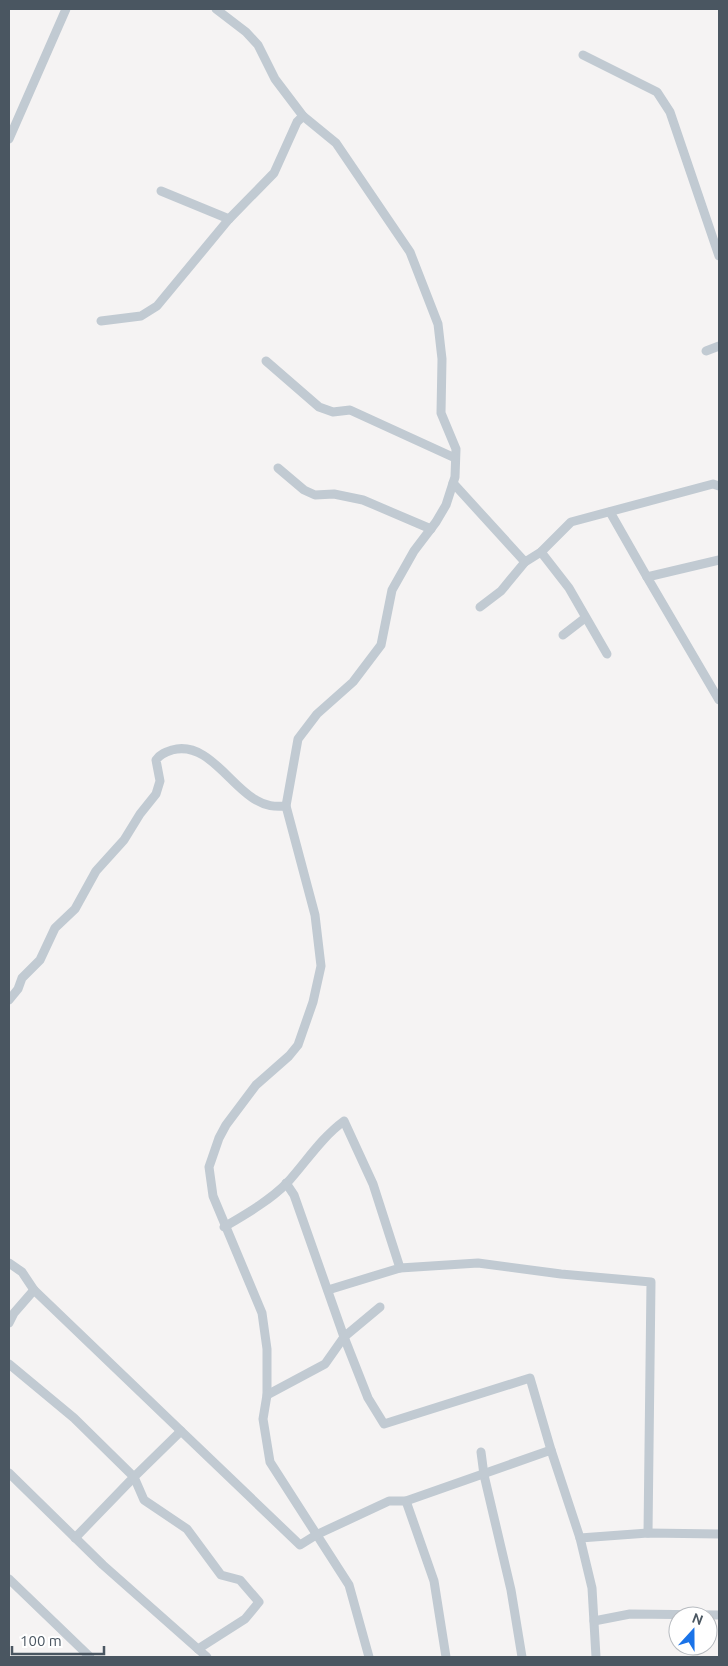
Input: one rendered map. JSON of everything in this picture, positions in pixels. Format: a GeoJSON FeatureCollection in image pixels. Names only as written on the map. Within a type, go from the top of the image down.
{"type":"FeatureCollection","features":[{"type":"Feature","properties":{"kind":"street"},"geometry":{"type":"LineString","coordinates":[[9,138],[66,9]]}},
{"type":"Feature","properties":{"kind":"street"},"geometry":{"type":"LineString","coordinates":[[216,9],[246,32],[258,45],[275,79],[303,116],[336,143],[410,252],[438,324],[442,359],[441,413],[456,449],[453,483],[446,506],[414,551],[392,590],[382,640],[374,656],[353,682],[317,714],[298,739],[286,806],[315,915],[320,939],[321,966],[313,1002],[298,1045],[256,1085],[218,1138],[209,1167],[209,1182],[224,1227],[262,1313],[266,1330],[267,1394],[263,1419],[270,1462],[348,1585],[368,1657]]}},
{"type":"Feature","properties":{"kind":"street"},"geometry":{"type":"LineString","coordinates":[[583,55],[657,92],[670,112],[719,256]]}},
{"type":"Feature","properties":{"kind":"street"},"geometry":{"type":"LineString","coordinates":[[101,322],[141,316],[157,306],[229,219],[274,173],[297,122],[303,116]]}},
{"type":"Feature","properties":{"kind":"street"},"geometry":{"type":"LineString","coordinates":[[161,191],[229,219]]}},
{"type":"Feature","properties":{"kind":"street"},"geometry":{"type":"LineString","coordinates":[[706,351],[719,346]]}},
{"type":"Feature","properties":{"kind":"street"},"geometry":{"type":"LineString","coordinates":[[266,361],[319,407],[333,412],[350,410],[455,458]]}},
{"type":"Feature","properties":{"kind":"street"},"geometry":{"type":"LineString","coordinates":[[278,468],[304,490],[316,495],[334,494],[363,500],[431,529]]}},
{"type":"Feature","properties":{"kind":"street"},"geometry":{"type":"LineString","coordinates":[[453,483],[525,562]]}},
{"type":"Feature","properties":{"kind":"street"},"geometry":{"type":"LineString","coordinates":[[480,607],[501,591],[525,562],[541,552],[572,522],[712,484],[719,486]]}},
{"type":"Feature","properties":{"kind":"street"},"geometry":{"type":"LineString","coordinates":[[610,512],[719,700]]}},
{"type":"Feature","properties":{"kind":"street"},"geometry":{"type":"LineString","coordinates":[[541,552],[569,588],[607,654]]}},
{"type":"Feature","properties":{"kind":"street"},"geometry":{"type":"LineString","coordinates":[[647,577],[719,560]]}},
{"type":"Feature","properties":{"kind":"street"},"geometry":{"type":"LineString","coordinates":[[563,634],[585,618]]}},
{"type":"Feature","properties":{"kind":"street"},"geometry":{"type":"LineString","coordinates":[[9,1000],[18,989],[22,978],[40,960],[55,928],[75,909],[96,871],[121,844],[140,814],[156,794],[160,781],[156,760],[160,756],[181,748],[194,751],[212,762],[254,799],[274,807],[286,806]]}},
{"type":"Feature","properties":{"kind":"street"},"geometry":{"type":"LineString","coordinates":[[224,1227],[260,1205],[286,1184],[329,1132],[344,1121],[373,1184],[400,1268]]}},
{"type":"Feature","properties":{"kind":"street"},"geometry":{"type":"LineString","coordinates":[[286,1184],[294,1195],[344,1337],[368,1398],[384,1424],[530,1378],[550,1450],[580,1538],[592,1588],[596,1657]]}},
{"type":"Feature","properties":{"kind":"street"},"geometry":{"type":"LineString","coordinates":[[9,1263],[22,1272],[34,1290],[300,1545],[316,1535],[389,1501],[406,1501],[443,1487],[484,1475],[550,1450]]}},
{"type":"Feature","properties":{"kind":"street"},"geometry":{"type":"LineString","coordinates":[[328,1290],[400,1268],[478,1263],[561,1274],[651,1282],[648,1533]]}},
{"type":"Feature","properties":{"kind":"street"},"geometry":{"type":"LineString","coordinates":[[9,1323],[14,1313],[34,1290]]}},
{"type":"Feature","properties":{"kind":"street"},"geometry":{"type":"LineString","coordinates":[[267,1394],[325,1364],[344,1337],[380,1307]]}},
{"type":"Feature","properties":{"kind":"street"},"geometry":{"type":"LineString","coordinates":[[9,1364],[74,1418],[134,1477],[144,1500],[187,1529],[221,1574],[240,1580],[259,1602],[245,1620],[198,1649]]}},
{"type":"Feature","properties":{"kind":"street"},"geometry":{"type":"LineString","coordinates":[[75,1538],[181,1431]]}},
{"type":"Feature","properties":{"kind":"street"},"geometry":{"type":"LineString","coordinates":[[482,1452],[484,1475],[511,1590],[522,1657]]}},
{"type":"Feature","properties":{"kind":"street"},"geometry":{"type":"LineString","coordinates":[[9,1473],[75,1538],[207,1657]]}},
{"type":"Feature","properties":{"kind":"street"},"geometry":{"type":"LineString","coordinates":[[406,1501],[434,1581],[446,1657]]}},
{"type":"Feature","properties":{"kind":"street"},"geometry":{"type":"LineString","coordinates":[[580,1538],[648,1533],[719,1534]]}},
{"type":"Feature","properties":{"kind":"street"},"geometry":{"type":"LineString","coordinates":[[9,1580],[90,1657]]}},
{"type":"Feature","properties":{"kind":"street"},"geometry":{"type":"LineString","coordinates":[[594,1621],[630,1614],[719,1615]]}}]}
